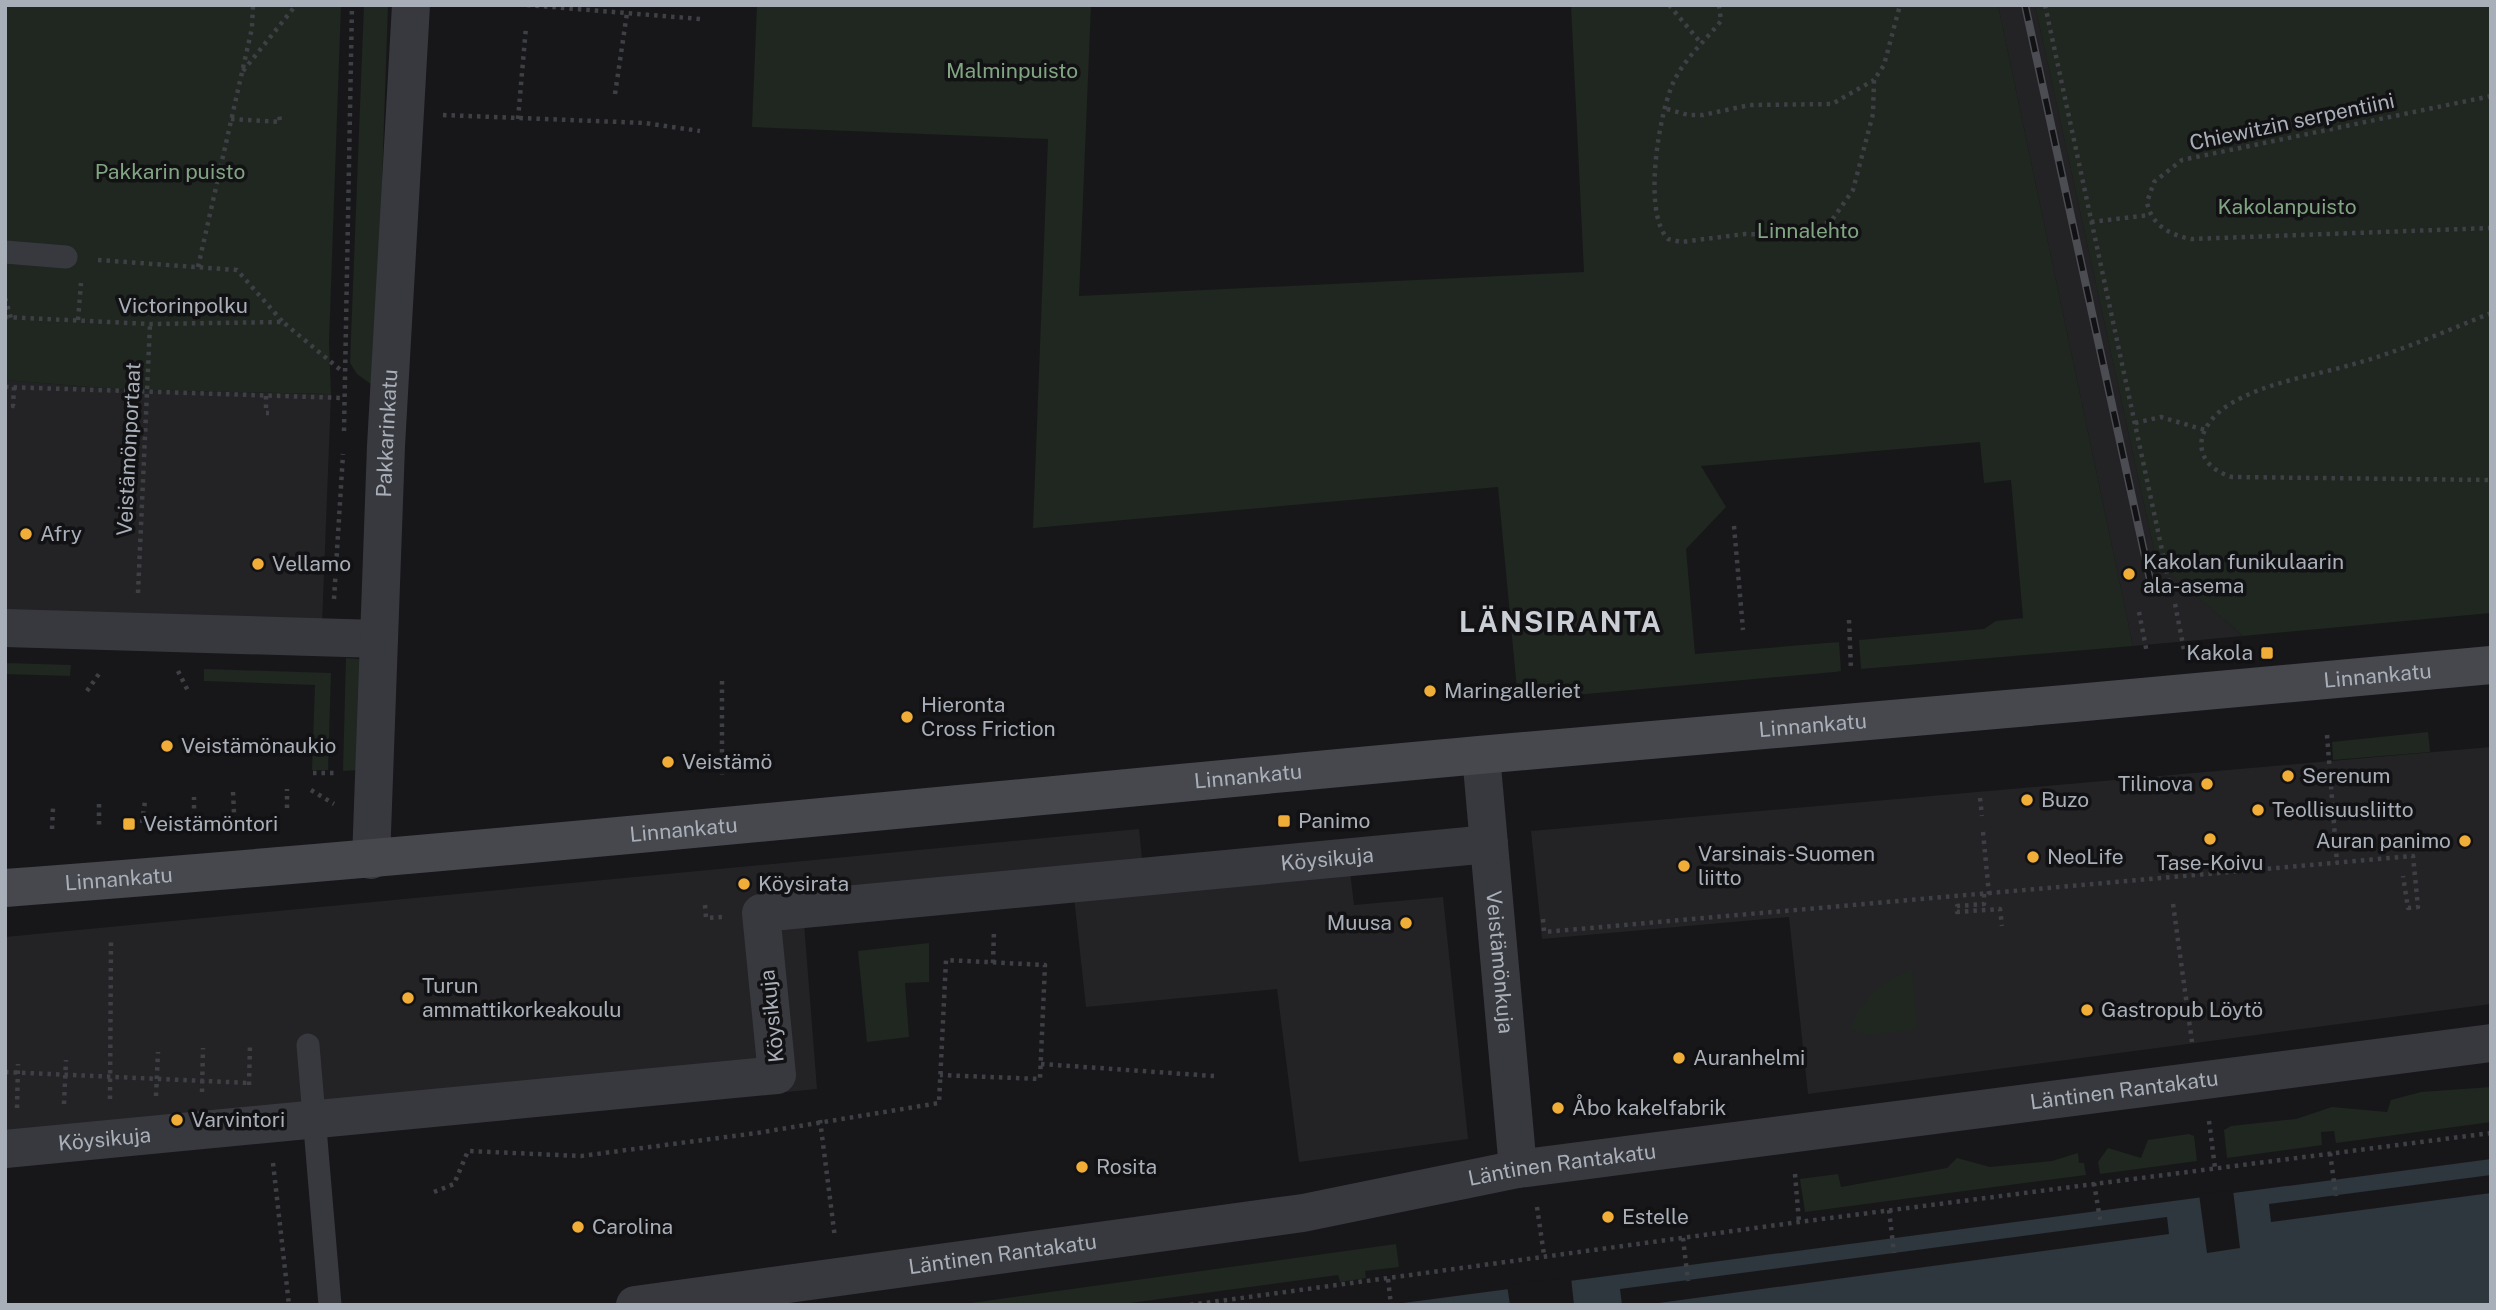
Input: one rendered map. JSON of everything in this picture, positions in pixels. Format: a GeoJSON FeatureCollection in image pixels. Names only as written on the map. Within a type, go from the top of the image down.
{"type":"FeatureCollection","features":[{"type":"Feature","properties":{"kind":"street","name":"Pakkarinkatu"},"geometry":{"type":"LineString","coordinates":[[370,860],[386,446],[411,5]]}},
{"type":"Feature","properties":{"kind":"street"},"geometry":{"type":"LineString","coordinates":[[5,628],[379,639]]}},
{"type":"Feature","properties":{"kind":"street","name":"Linnankatu"},"geometry":{"type":"LineString","coordinates":[[5,888],[370,860],[1481,755],[2156,698],[2491,665]]}},
{"type":"Feature","properties":{"kind":"street","name":"Veistämönkuja"},"geometry":{"type":"LineString","coordinates":[[1481,755],[1518,1170]]}},
{"type":"Feature","properties":{"kind":"street","name":"Köysikuja"},"geometry":{"type":"LineString","coordinates":[[11,1133],[297,1121],[777,1075],[761,913],[1489,844]]}},
{"type":"Feature","properties":{"kind":"street","name":"Läntinen Rantakatu"},"geometry":{"type":"LineString","coordinates":[[635,1305],[1303,1213],[1518,1170],[2491,1043]]}},
{"type":"Feature","properties":{"kind":"lane"},"geometry":{"type":"LineString","coordinates":[[5,252],[66,257]]}},
{"type":"Feature","properties":{"kind":"lane"},"geometry":{"type":"LineString","coordinates":[[308,1045],[297,1121],[330,1305]]}},
{"type":"Feature","properties":{"kind":"path"},"geometry":{"type":"LineString","coordinates":[[198,267],[252,27],[253,5]]}},
{"type":"Feature","properties":{"kind":"path"},"geometry":{"type":"LineString","coordinates":[[241,74],[296,5]]}},
{"type":"Feature","properties":{"kind":"path"},"geometry":{"type":"LineString","coordinates":[[334,638],[333,612],[344,432],[343,372],[352,5]]}},
{"type":"Feature","properties":{"kind":"path"},"geometry":{"type":"LineString","coordinates":[[527,5],[700,19]]}},
{"type":"Feature","properties":{"kind":"path"},"geometry":{"type":"LineString","coordinates":[[1669,5],[1701,43]]}},
{"type":"Feature","properties":{"kind":"path"},"geometry":{"type":"LineString","coordinates":[[1719,5],[1721,21],[1701,43],[1673,82],[1656,142],[1658,223],[1668,239],[1681,242],[1745,234],[1790,235],[1813,231],[1832,220],[1853,190],[1873,114],[1874,80]]}},
{"type":"Feature","properties":{"kind":"path"},"geometry":{"type":"LineString","coordinates":[[1667,109],[1688,115],[1703,115],[1751,105],[1832,104],[1851,96],[1874,80],[1884,65],[1900,5]]}},
{"type":"Feature","properties":{"kind":"path"},"geometry":{"type":"LineString","coordinates":[[2045,5],[2171,592]]}},
{"type":"Feature","properties":{"kind":"path"},"geometry":{"type":"LineString","coordinates":[[615,94],[627,13]]}},
{"type":"Feature","properties":{"kind":"path"},"geometry":{"type":"LineString","coordinates":[[518,119],[526,27]]}},
{"type":"Feature","properties":{"kind":"path","name":"Chiewitzin serpentiini"},"geometry":{"type":"LineString","coordinates":[[2150,215],[2147,202],[2150,188],[2169,168],[2182,160],[2491,96]]}},
{"type":"Feature","properties":{"kind":"path"},"geometry":{"type":"LineString","coordinates":[[230,119],[280,122],[279,114]]}},
{"type":"Feature","properties":{"kind":"path"},"geometry":{"type":"LineString","coordinates":[[435,114],[645,123],[700,131]]}},
{"type":"Feature","properties":{"kind":"path"},"geometry":{"type":"LineString","coordinates":[[2091,222],[2150,215],[2174,236],[2191,239],[2491,228]]}},
{"type":"Feature","properties":{"kind":"path"},"geometry":{"type":"LineString","coordinates":[[95,260],[237,270],[283,322],[343,372]]}},
{"type":"Feature","properties":{"kind":"path"},"geometry":{"type":"LineString","coordinates":[[78,320],[81,280]]}},
{"type":"Feature","properties":{"kind":"path"},"geometry":{"type":"LineString","coordinates":[[5,299],[8,317]]}},
{"type":"Feature","properties":{"kind":"path"},"geometry":{"type":"LineString","coordinates":[[2491,313],[2357,363],[2271,386],[2226,406],[2205,430],[2200,443],[2203,456],[2215,470],[2232,477],[2491,480]]}},
{"type":"Feature","properties":{"kind":"path","name":"Victorinpolku"},"geometry":{"type":"LineString","coordinates":[[8,317],[150,324],[283,322]]}},
{"type":"Feature","properties":{"kind":"path","name":"Veistämönportaat"},"geometry":{"type":"LineString","coordinates":[[139,576],[150,324]]}},
{"type":"Feature","properties":{"kind":"path"},"geometry":{"type":"LineString","coordinates":[[5,387],[343,398]]}},
{"type":"Feature","properties":{"kind":"path"},"geometry":{"type":"LineString","coordinates":[[14,387],[13,406],[16,406]]}},
{"type":"Feature","properties":{"kind":"path"},"geometry":{"type":"LineString","coordinates":[[266,396],[266,413],[269,413]]}},
{"type":"Feature","properties":{"kind":"path"},"geometry":{"type":"LineString","coordinates":[[2134,423],[2161,417],[2205,430]]}},
{"type":"Feature","properties":{"kind":"path"},"geometry":{"type":"LineString","coordinates":[[1734,526],[1743,630]]}},
{"type":"Feature","properties":{"kind":"path"},"geometry":{"type":"LineString","coordinates":[[2175,604],[2184,650]]}},
{"type":"Feature","properties":{"kind":"path"},"geometry":{"type":"LineString","coordinates":[[2139,612],[2147,653]]}},
{"type":"Feature","properties":{"kind":"path"},"geometry":{"type":"LineString","coordinates":[[1849,620],[1851,670]]}},
{"type":"Feature","properties":{"kind":"path"},"geometry":{"type":"LineString","coordinates":[[174,661],[189,693]]}},
{"type":"Feature","properties":{"kind":"path"},"geometry":{"type":"LineString","coordinates":[[88,691],[102,669]]}},
{"type":"Feature","properties":{"kind":"path"},"geometry":{"type":"LineString","coordinates":[[722,681],[722,775]]}},
{"type":"Feature","properties":{"kind":"path"},"geometry":{"type":"LineString","coordinates":[[2327,735],[2337,863]]}},
{"type":"Feature","properties":{"kind":"path"},"geometry":{"type":"LineString","coordinates":[[313,773],[335,773]]}},
{"type":"Feature","properties":{"kind":"path"},"geometry":{"type":"LineString","coordinates":[[287,789],[287,808]]}},
{"type":"Feature","properties":{"kind":"path"},"geometry":{"type":"LineString","coordinates":[[312,790],[334,804]]}},
{"type":"Feature","properties":{"kind":"path"},"geometry":{"type":"LineString","coordinates":[[233,792],[233,813]]}},
{"type":"Feature","properties":{"kind":"path"},"geometry":{"type":"LineString","coordinates":[[194,797],[194,817]]}},
{"type":"Feature","properties":{"kind":"path"},"geometry":{"type":"LineString","coordinates":[[1980,798],[1982,816]]}},
{"type":"Feature","properties":{"kind":"path"},"geometry":{"type":"LineString","coordinates":[[142,822],[145,801]]}},
{"type":"Feature","properties":{"kind":"path"},"geometry":{"type":"LineString","coordinates":[[99,804],[99,826]]}},
{"type":"Feature","properties":{"kind":"path"},"geometry":{"type":"LineString","coordinates":[[52,808],[52,830]]}},
{"type":"Feature","properties":{"kind":"path"},"geometry":{"type":"LineString","coordinates":[[1983,832],[1986,894],[1984,904],[1956,905],[1957,912],[2000,909],[2002,926]]}},
{"type":"Feature","properties":{"kind":"path"},"geometry":{"type":"LineString","coordinates":[[1543,919],[1544,932],[2413,856],[2418,907],[2408,908],[2403,876]]}},
{"type":"Feature","properties":{"kind":"path"},"geometry":{"type":"LineString","coordinates":[[2173,904],[2194,1054]]}},
{"type":"Feature","properties":{"kind":"path"},"geometry":{"type":"LineString","coordinates":[[110,1107],[111,938]]}},
{"type":"Feature","properties":{"kind":"path"},"geometry":{"type":"LineString","coordinates":[[434,1192],[454,1184],[468,1152],[581,1156],[757,1133],[820,1120],[939,1103],[940,1075],[946,960],[1045,965],[1040,1079],[940,1075]]}},
{"type":"Feature","properties":{"kind":"path"},"geometry":{"type":"LineString","coordinates":[[248,1093],[250,1044]]}},
{"type":"Feature","properties":{"kind":"path"},"geometry":{"type":"LineString","coordinates":[[202,1098],[203,1048]]}},
{"type":"Feature","properties":{"kind":"path"},"geometry":{"type":"LineString","coordinates":[[156,1102],[158,1052]]}},
{"type":"Feature","properties":{"kind":"path"},"geometry":{"type":"LineString","coordinates":[[64,1111],[66,1060]]}},
{"type":"Feature","properties":{"kind":"path"},"geometry":{"type":"LineString","coordinates":[[11,1133],[18,1063]]}},
{"type":"Feature","properties":{"kind":"path"},"geometry":{"type":"LineString","coordinates":[[1041,1064],[1214,1076]]}},
{"type":"Feature","properties":{"kind":"path"},"geometry":{"type":"LineString","coordinates":[[5,1072],[260,1083]]}},
{"type":"Feature","properties":{"kind":"path"},"geometry":{"type":"LineString","coordinates":[[820,1120],[835,1242]]}},
{"type":"Feature","properties":{"kind":"path"},"geometry":{"type":"LineString","coordinates":[[289,1305],[273,1162],[297,1121]]}},
{"type":"Feature","properties":{"kind":"path"},"geometry":{"type":"LineString","coordinates":[[2209,1121],[2215,1168]]}},
{"type":"Feature","properties":{"kind":"path"},"geometry":{"type":"LineString","coordinates":[[1190,1305],[1544,1255],[2491,1133]]}},
{"type":"Feature","properties":{"kind":"path"},"geometry":{"type":"LineString","coordinates":[[2330,1153],[2336,1196]]}},
{"type":"Feature","properties":{"kind":"path"},"geometry":{"type":"LineString","coordinates":[[1799,1222],[1794,1174],[1804,1173]]}},
{"type":"Feature","properties":{"kind":"path"},"geometry":{"type":"LineString","coordinates":[[2094,1183],[2101,1225]]}},
{"type":"Feature","properties":{"kind":"path"},"geometry":{"type":"LineString","coordinates":[[1537,1207],[1544,1255]]}},
{"type":"Feature","properties":{"kind":"path"},"geometry":{"type":"LineString","coordinates":[[1889,1210],[1894,1253]]}},
{"type":"Feature","properties":{"kind":"path"},"geometry":{"type":"LineString","coordinates":[[1683,1238],[1688,1281]]}},
{"type":"Feature","properties":{"kind":"path"},"geometry":{"type":"LineString","coordinates":[[1388,1279],[1391,1305]]}},
{"type":"Feature","properties":{"kind":"shaded area"},"geometry":{"type":"Polygon","coordinates":[[[1998,5],[2035,5],[2158,568],[2164,567],[2243,636],[2133,646],[1998,5]]]}},
{"type":"Feature","properties":{"kind":"shaded area"},"geometry":{"type":"Polygon","coordinates":[[[5,380],[127,390],[331,394],[322,625],[5,612],[5,380]]]}},
{"type":"Feature","properties":{"kind":"shaded area"},"geometry":{"type":"Polygon","coordinates":[[[2491,747],[2491,1004],[1808,1094],[1789,917],[1542,939],[1531,831],[2491,747]]]}},
{"type":"Feature","properties":{"kind":"shaded area","name":"Turun ammattikorkeakoulu"},"geometry":{"type":"Polygon","coordinates":[[[1139,829],[1145,889],[1350,871],[1354,905],[1443,897],[1468,1139],[1299,1162],[1277,989],[1086,1007],[1074,897],[804,923],[817,1089],[351,1134],[5,1150],[5,937],[1139,829]]]}},
{"type":"Feature","properties":{"kind":"shaded area"},"geometry":{"type":"Polygon","coordinates":[[[2491,1159],[2491,1305],[1388,1305],[2491,1159]]]}},
{"type":"Feature","properties":{"kind":"green space","name":"Pakkarin puisto"},"geometry":{"type":"Polygon","coordinates":[[[5,5],[341,5],[329,342],[331,394],[127,390],[5,380],[5,5]]]}},
{"type":"Feature","properties":{"kind":"green space"},"geometry":{"type":"Polygon","coordinates":[[[364,5],[388,5],[375,387],[357,374],[350,363],[364,5]]]}},
{"type":"Feature","properties":{"kind":"green space","name":"Linnalehto"},"geometry":{"type":"Polygon","coordinates":[[[757,5],[1091,5],[1079,296],[1584,272],[1571,5],[1998,5],[2133,646],[1861,669],[1859,640],[1984,629],[1996,621],[2023,618],[2011,480],[1984,483],[1980,442],[1701,466],[1726,507],[1686,549],[1695,654],[1839,642],[1841,671],[1835,672],[1518,700],[1498,487],[1033,528],[1048,139],[752,127],[757,5]]]}},
{"type":"Feature","properties":{"kind":"green space","name":"Kakolanpuisto"},"geometry":{"type":"Polygon","coordinates":[[[2035,5],[2491,5],[2491,613],[2243,636],[2164,568],[2158,568],[2035,5]]]}},
{"type":"Feature","properties":{"kind":"green space"},"geometry":{"type":"Polygon","coordinates":[[[346,658],[359,659],[363,664],[360,770],[343,771],[346,658]]]}},
{"type":"Feature","properties":{"kind":"green space"},"geometry":{"type":"Polygon","coordinates":[[[5,663],[71,665],[70,676],[5,674],[5,663]]]}},
{"type":"Feature","properties":{"kind":"green space"},"geometry":{"type":"Polygon","coordinates":[[[204,669],[331,673],[328,770],[312,770],[315,685],[204,681],[204,669]]]}},
{"type":"Feature","properties":{"kind":"green space"},"geometry":{"type":"Polygon","coordinates":[[[2428,732],[2430,752],[2333,760],[2332,742],[2428,732]]]}},
{"type":"Feature","properties":{"kind":"green space"},"geometry":{"type":"Polygon","coordinates":[[[929,943],[929,982],[905,983],[909,1037],[867,1042],[858,951],[929,943]]]}},
{"type":"Feature","properties":{"kind":"green space"},"geometry":{"type":"Polygon","coordinates":[[[1912,969],[1917,1029],[1868,1035],[1850,1029],[1861,1008],[1874,992],[1912,969]]]}},
{"type":"Feature","properties":{"kind":"green space"},"geometry":{"type":"Polygon","coordinates":[[[2491,1087],[2491,1122],[2336,1143],[2334,1131],[2321,1132],[2322,1145],[2227,1158],[2224,1130],[2231,1126],[2296,1119],[2332,1107],[2387,1112],[2391,1100],[2421,1092],[2491,1087]]]}},
{"type":"Feature","properties":{"kind":"green space"},"geometry":{"type":"Polygon","coordinates":[[[2189,1134],[2194,1136],[2197,1161],[2100,1174],[2098,1162],[2108,1148],[2141,1158],[2148,1140],[2189,1134]]]}},
{"type":"Feature","properties":{"kind":"green space"},"geometry":{"type":"Polygon","coordinates":[[[2078,1153],[2079,1163],[2084,1163],[2086,1175],[1805,1212],[1800,1179],[1838,1174],[1841,1187],[1947,1168],[1957,1158],[1990,1167],[2052,1161],[2078,1153]]]}},
{"type":"Feature","properties":{"kind":"green space"},"geometry":{"type":"Polygon","coordinates":[[[1396,1244],[1399,1267],[1365,1271],[1366,1278],[1340,1282],[1338,1275],[1115,1305],[956,1305],[1396,1244]]]}},
{"type":"Feature","properties":{"kind":"pier"},"geometry":{"type":"Polygon","coordinates":[[[2491,1175],[2491,1193],[2271,1222],[2269,1204],[2491,1175]]]}},
{"type":"Feature","properties":{"kind":"pier"},"geometry":{"type":"Polygon","coordinates":[[[2233,1190],[2240,1248],[2207,1253],[2199,1194],[2233,1190]]]}},
{"type":"Feature","properties":{"kind":"pier"},"geometry":{"type":"Polygon","coordinates":[[[2167,1217],[2169,1234],[1644,1305],[1622,1305],[1620,1289],[2167,1217]]]}},
{"type":"Feature","properties":{"kind":"pier"},"geometry":{"type":"Polygon","coordinates":[[[1571,1277],[1574,1305],[1510,1305],[1507,1285],[1571,1277]]]}},
{"type":"Feature","properties":{"kind":"railway"},"geometry":{"type":"LineString","coordinates":[[2025,5],[2151,584]]}},
{"type":"Feature","properties":{"kind":"place","name":"Afry"},"geometry":{"type":"Point","coordinates":[26,534]}},
{"type":"Feature","properties":{"kind":"place","name":"Vellamo"},"geometry":{"type":"Point","coordinates":[258,564]}},
{"type":"Feature","properties":{"kind":"place","name":"Kakolan funikulaarin ala-asema"},"geometry":{"type":"Point","coordinates":[2129,574]}},
{"type":"Feature","properties":{"kind":"place","name":"Kakola"},"geometry":{"type":"Point","coordinates":[2267,653]}},
{"type":"Feature","properties":{"kind":"place","name":"Maringalleriet"},"geometry":{"type":"Point","coordinates":[1430,691]}},
{"type":"Feature","properties":{"kind":"place","name":"Hieronta Cross Friction"},"geometry":{"type":"Point","coordinates":[907,717]}},
{"type":"Feature","properties":{"kind":"place","name":"Veistämönaukio"},"geometry":{"type":"Point","coordinates":[167,746]}},
{"type":"Feature","properties":{"kind":"place","name":"Veistämö"},"geometry":{"type":"Point","coordinates":[668,762]}},
{"type":"Feature","properties":{"kind":"place","name":"Serenum"},"geometry":{"type":"Point","coordinates":[2288,776]}},
{"type":"Feature","properties":{"kind":"place","name":"Tilinova"},"geometry":{"type":"Point","coordinates":[2207,784]}},
{"type":"Feature","properties":{"kind":"place","name":"Buzo"},"geometry":{"type":"Point","coordinates":[2027,800]}},
{"type":"Feature","properties":{"kind":"place","name":"Teollisuusliitto"},"geometry":{"type":"Point","coordinates":[2258,810]}},
{"type":"Feature","properties":{"kind":"place","name":"Panimo"},"geometry":{"type":"Point","coordinates":[1284,821]}},
{"type":"Feature","properties":{"kind":"place","name":"Veistämöntori"},"geometry":{"type":"Point","coordinates":[129,824]}},
{"type":"Feature","properties":{"kind":"place","name":"Tase-Koivu"},"geometry":{"type":"Point","coordinates":[2210,839]}},
{"type":"Feature","properties":{"kind":"place","name":"Auran panimo"},"geometry":{"type":"Point","coordinates":[2465,841]}},
{"type":"Feature","properties":{"kind":"place","name":"NeoLife"},"geometry":{"type":"Point","coordinates":[2033,857]}},
{"type":"Feature","properties":{"kind":"place","name":"Varsinais-Suomen liitto"},"geometry":{"type":"Point","coordinates":[1684,866]}},
{"type":"Feature","properties":{"kind":"place","name":"Köysirata"},"geometry":{"type":"Point","coordinates":[744,884]}},
{"type":"Feature","properties":{"kind":"place","name":"Muusa"},"geometry":{"type":"Point","coordinates":[1406,923]}},
{"type":"Feature","properties":{"kind":"place","name":"Turun ammattikorkeakoulu"},"geometry":{"type":"Point","coordinates":[408,998]}},
{"type":"Feature","properties":{"kind":"place","name":"Gastropub Löytö"},"geometry":{"type":"Point","coordinates":[2087,1010]}},
{"type":"Feature","properties":{"kind":"place","name":"Auranhelmi"},"geometry":{"type":"Point","coordinates":[1679,1058]}},
{"type":"Feature","properties":{"kind":"place","name":"Åbo kakelfabrik"},"geometry":{"type":"Point","coordinates":[1558,1108]}},
{"type":"Feature","properties":{"kind":"place","name":"Varvintori"},"geometry":{"type":"Point","coordinates":[177,1120]}},
{"type":"Feature","properties":{"kind":"place","name":"Rosita"},"geometry":{"type":"Point","coordinates":[1082,1167]}},
{"type":"Feature","properties":{"kind":"place","name":"Estelle"},"geometry":{"type":"Point","coordinates":[1608,1217]}},
{"type":"Feature","properties":{"kind":"place","name":"Carolina"},"geometry":{"type":"Point","coordinates":[578,1227]}},
{"type":"Feature","properties":{"kind":"district","name":"LÄNSIRANTA"},"geometry":{"type":"Point","coordinates":[1561,622]}},
{"type":"Feature","properties":{"kind":"park label","name":"Malminpuisto"},"geometry":{"type":"Point","coordinates":[1012,71]}}]}
